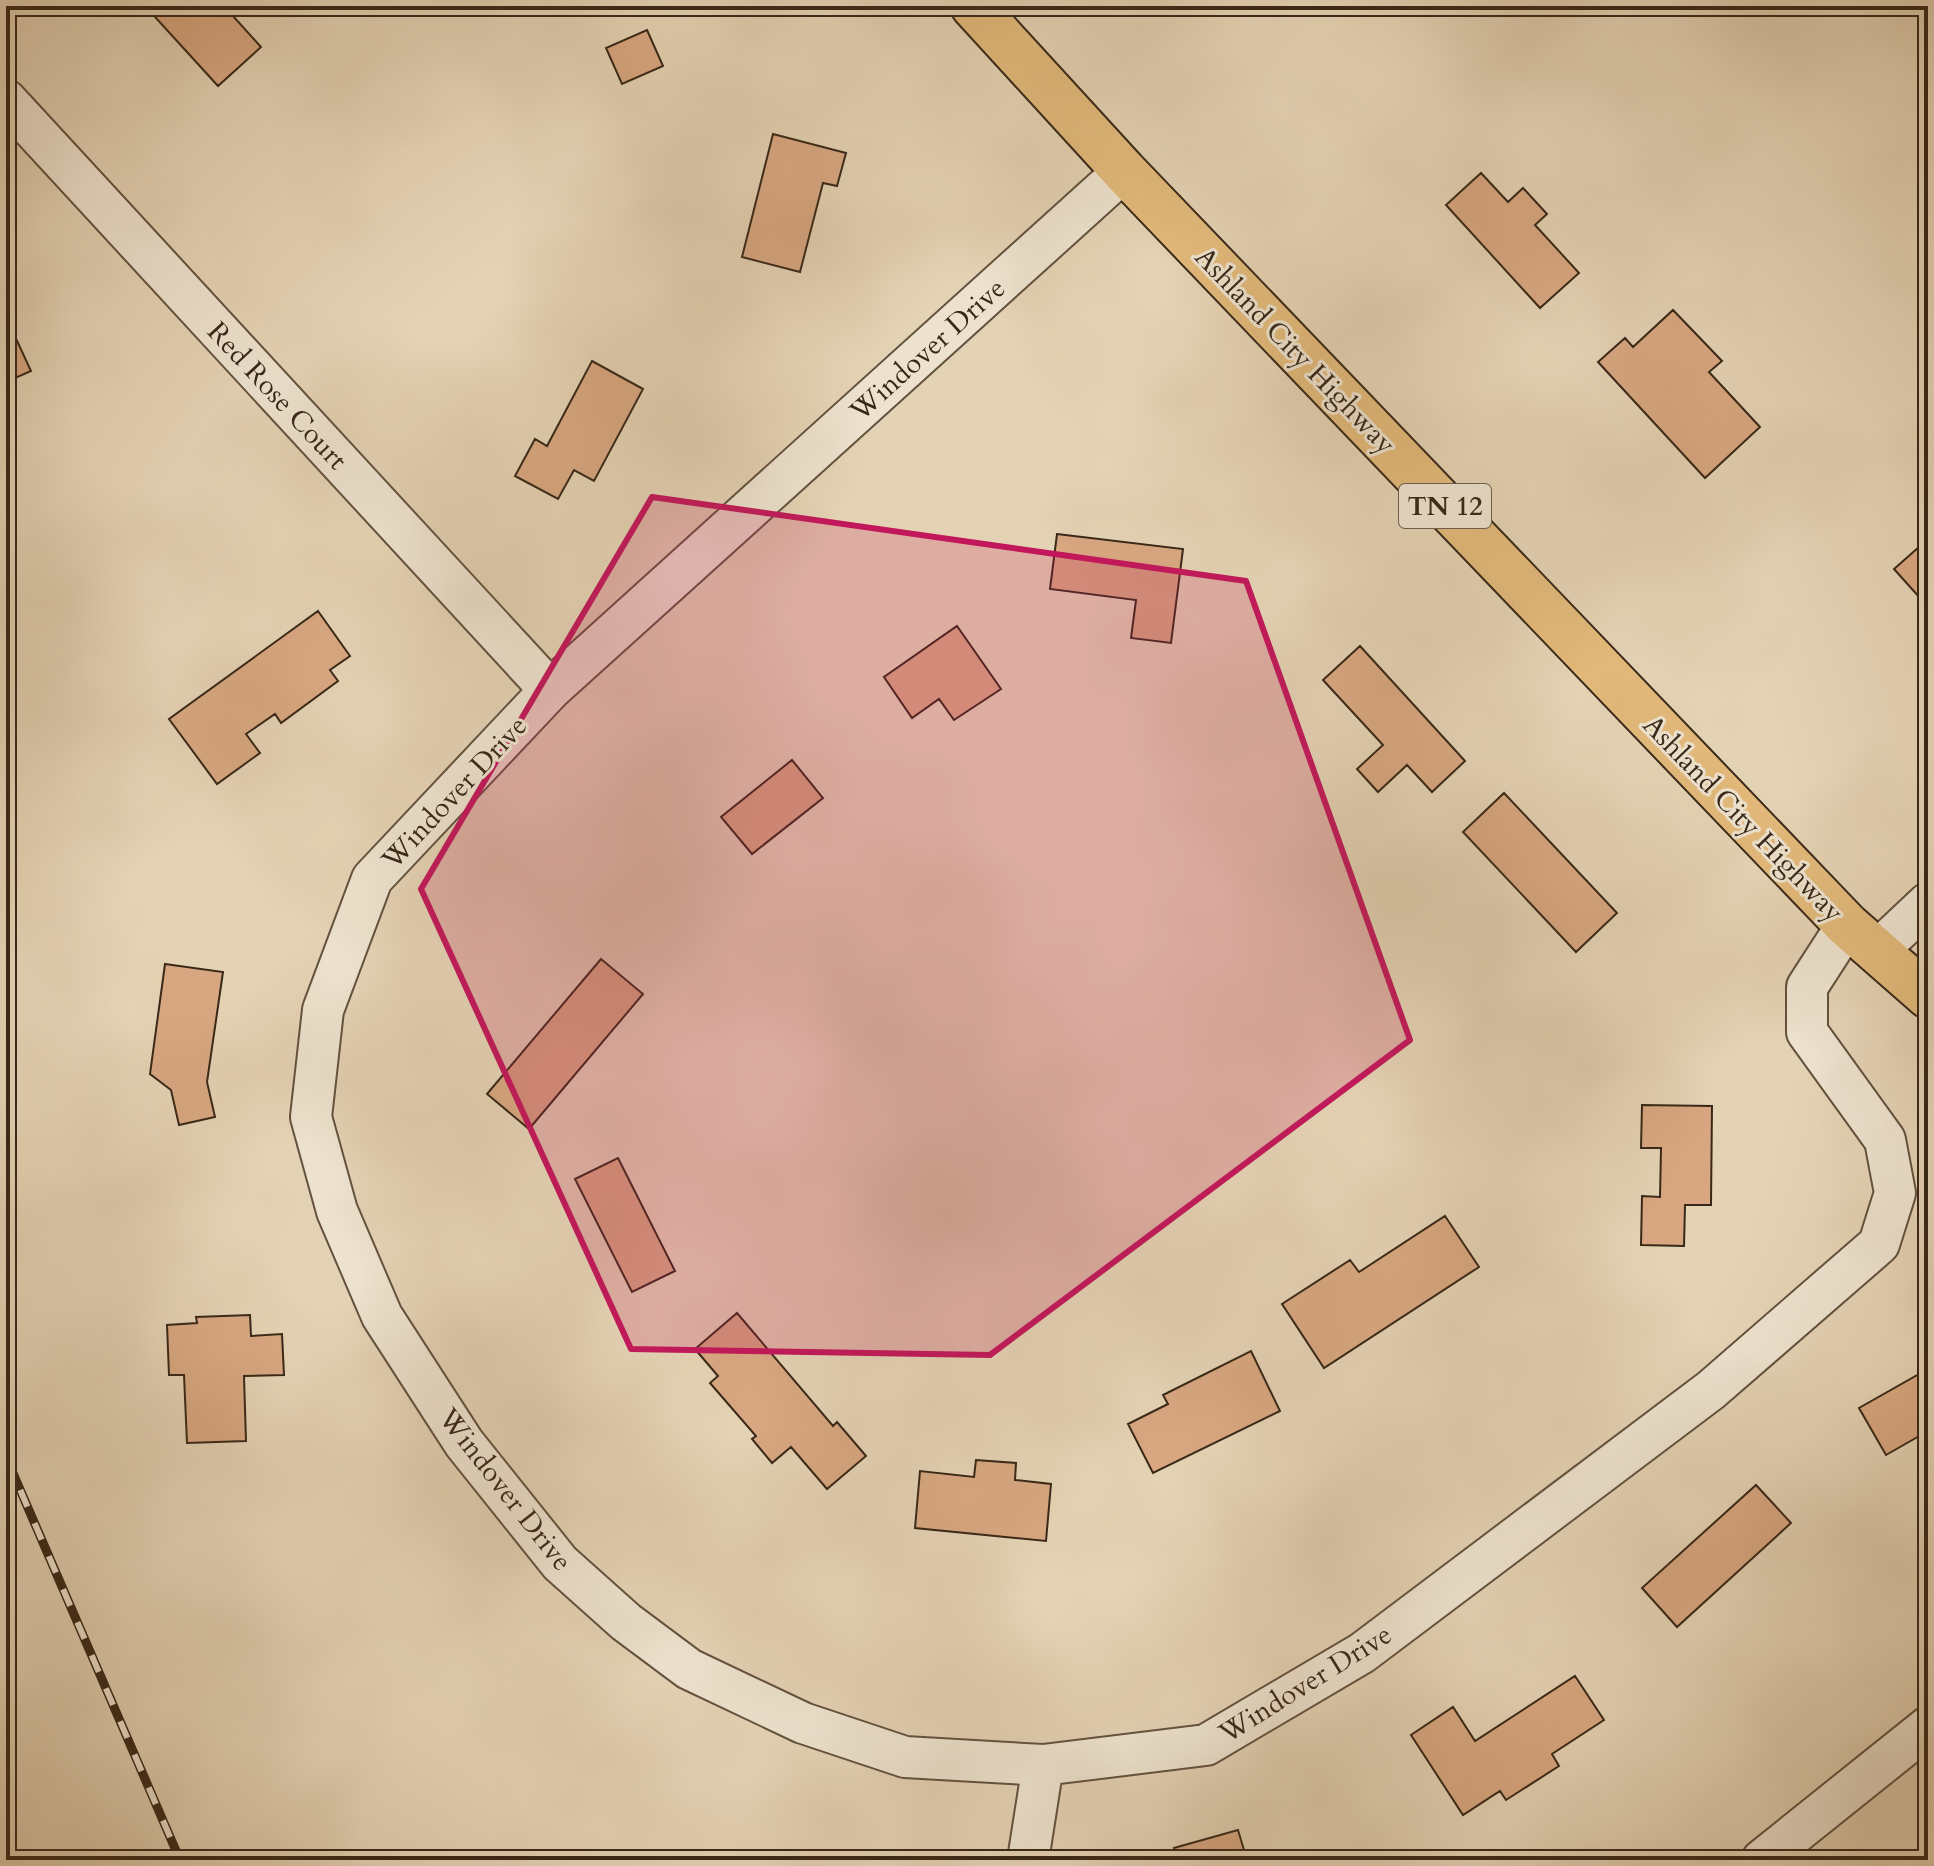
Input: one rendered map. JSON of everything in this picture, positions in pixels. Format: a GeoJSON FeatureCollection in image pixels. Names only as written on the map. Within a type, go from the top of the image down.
{"type":"FeatureCollection","features":[{"type":"Feature","properties":{"kind":"main road","name":"Ashland City Highway"},"geometry":{"type":"LineString","coordinates":[[973,6],[1124,171],[1861,938],[1928,996]]}},
{"type":"Feature","properties":{"kind":"street","name":"Red Rose Court"},"geometry":{"type":"LineString","coordinates":[[6,100],[550,690]]}},
{"type":"Feature","properties":{"kind":"street","name":"Windover Drive"},"geometry":{"type":"LineString","coordinates":[[1124,171],[550,690],[372,879],[323,1010],[311,1117],[337,1211],[382,1316],[464,1443],[560,1563],[626,1622],[689,1669],[803,1723],[905,1757],[1043,1765],[1206,1745],[1362,1653],[1711,1390],[1879,1244],[1895,1193],[1885,1140],[1807,1032],[1807,987],[1861,938],[1928,903]]}},
{"type":"Feature","properties":{"kind":"street"},"geometry":{"type":"LineString","coordinates":[[1762,1860],[1928,1727]]}},
{"type":"Feature","properties":{"kind":"street"},"geometry":{"type":"LineString","coordinates":[[1028,1860],[1043,1765]]}},
{"type":"Feature","properties":{"kind":"highlighted area"},"geometry":{"type":"Polygon","coordinates":[[[652,497],[1246,581],[1410,1040],[990,1355],[631,1349],[421,889],[652,497]]]}},
{"type":"Feature","properties":{"kind":"building"},"geometry":{"type":"Polygon","coordinates":[[[145,6],[224,6],[261,47],[218,86],[145,6]]]}},
{"type":"Feature","properties":{"kind":"building"},"geometry":{"type":"Polygon","coordinates":[[[647,30],[663,66],[622,84],[606,48],[647,30]]]}},
{"type":"Feature","properties":{"kind":"building"},"geometry":{"type":"Polygon","coordinates":[[[773,134],[846,153],[837,186],[823,183],[800,272],[742,257],[773,134]]]}},
{"type":"Feature","properties":{"kind":"building"},"geometry":{"type":"Polygon","coordinates":[[[1481,173],[1508,202],[1523,188],[1547,214],[1535,225],[1579,273],[1540,308],[1446,205],[1481,173]]]}},
{"type":"Feature","properties":{"kind":"building"},"geometry":{"type":"Polygon","coordinates":[[[1673,310],[1722,361],[1709,372],[1760,427],[1705,478],[1598,362],[1625,338],[1633,347],[1673,310]]]}},
{"type":"Feature","properties":{"kind":"building"},"geometry":{"type":"Polygon","coordinates":[[[6,317],[31,371],[6,382],[6,317]]]}},
{"type":"Feature","properties":{"kind":"building"},"geometry":{"type":"Polygon","coordinates":[[[592,361],[643,389],[594,481],[574,470],[558,499],[515,476],[535,439],[547,446],[592,361]]]}},
{"type":"Feature","properties":{"kind":"building"},"geometry":{"type":"Polygon","coordinates":[[[1057,534],[1183,549],[1171,643],[1131,638],[1136,600],[1050,589],[1057,534]]]}},
{"type":"Feature","properties":{"kind":"building"},"geometry":{"type":"Polygon","coordinates":[[[1928,539],[1928,607],[1894,569],[1928,539]]]}},
{"type":"Feature","properties":{"kind":"building"},"geometry":{"type":"Polygon","coordinates":[[[318,611],[350,656],[330,670],[338,681],[281,723],[275,714],[246,734],[260,753],[217,784],[169,719],[318,611]]]}},
{"type":"Feature","properties":{"kind":"building"},"geometry":{"type":"Polygon","coordinates":[[[957,626],[1001,689],[954,720],[939,699],[912,718],[884,677],[957,626]]]}},
{"type":"Feature","properties":{"kind":"building"},"geometry":{"type":"Polygon","coordinates":[[[1360,646],[1465,761],[1432,792],[1407,765],[1378,792],[1357,769],[1383,745],[1323,680],[1360,646]]]}},
{"type":"Feature","properties":{"kind":"building"},"geometry":{"type":"Polygon","coordinates":[[[792,760],[823,798],[752,854],[721,817],[792,760]]]}},
{"type":"Feature","properties":{"kind":"building"},"geometry":{"type":"Polygon","coordinates":[[[1504,793],[1617,913],[1576,952],[1463,832],[1504,793]]]}},
{"type":"Feature","properties":{"kind":"building"},"geometry":{"type":"Polygon","coordinates":[[[601,959],[643,994],[529,1129],[487,1094],[601,959]]]}},
{"type":"Feature","properties":{"kind":"building"},"geometry":{"type":"Polygon","coordinates":[[[165,964],[223,972],[207,1082],[215,1117],[179,1125],[171,1090],[150,1074],[165,964]]]}},
{"type":"Feature","properties":{"kind":"building"},"geometry":{"type":"Polygon","coordinates":[[[1642,1105],[1712,1106],[1711,1205],[1685,1205],[1684,1246],[1641,1245],[1642,1196],[1660,1197],[1661,1148],[1641,1148],[1642,1105]]]}},
{"type":"Feature","properties":{"kind":"building"},"geometry":{"type":"Polygon","coordinates":[[[618,1158],[675,1271],[632,1292],[575,1179],[618,1158]]]}},
{"type":"Feature","properties":{"kind":"building"},"geometry":{"type":"Polygon","coordinates":[[[1445,1216],[1479,1267],[1324,1368],[1282,1304],[1350,1260],[1359,1272],[1445,1216]]]}},
{"type":"Feature","properties":{"kind":"building"},"geometry":{"type":"Polygon","coordinates":[[[737,1313],[833,1426],[837,1422],[866,1456],[827,1489],[791,1447],[772,1463],[752,1439],[756,1436],[710,1383],[718,1376],[695,1349],[737,1313]]]}},
{"type":"Feature","properties":{"kind":"building"},"geometry":{"type":"Polygon","coordinates":[[[250,1315],[251,1336],[282,1334],[284,1375],[244,1376],[246,1441],[187,1443],[184,1375],[169,1375],[167,1325],[197,1323],[196,1317],[250,1315]]]}},
{"type":"Feature","properties":{"kind":"building"},"geometry":{"type":"Polygon","coordinates":[[[1251,1351],[1280,1411],[1153,1473],[1128,1424],[1168,1404],[1163,1395],[1251,1351]]]}},
{"type":"Feature","properties":{"kind":"building"},"geometry":{"type":"Polygon","coordinates":[[[1928,1369],[1928,1431],[1886,1455],[1859,1408],[1928,1369]]]}},
{"type":"Feature","properties":{"kind":"building"},"geometry":{"type":"Polygon","coordinates":[[[976,1460],[1016,1463],[1015,1480],[1051,1484],[1046,1541],[915,1528],[920,1471],[974,1477],[976,1460]]]}},
{"type":"Feature","properties":{"kind":"building"},"geometry":{"type":"Polygon","coordinates":[[[1756,1485],[1791,1523],[1677,1627],[1642,1588],[1756,1485]]]}},
{"type":"Feature","properties":{"kind":"building"},"geometry":{"type":"Polygon","coordinates":[[[1575,1676],[1604,1720],[1552,1754],[1559,1766],[1506,1800],[1500,1791],[1463,1815],[1411,1735],[1453,1707],[1475,1741],[1575,1676]]]}},
{"type":"Feature","properties":{"kind":"building"},"geometry":{"type":"Polygon","coordinates":[[[1238,1830],[1247,1860],[1178,1860],[1174,1848],[1238,1830]]]}},
{"type":"Feature","properties":{"kind":"railway"},"geometry":{"type":"LineString","coordinates":[[6,1457],[180,1860]]}}]}
